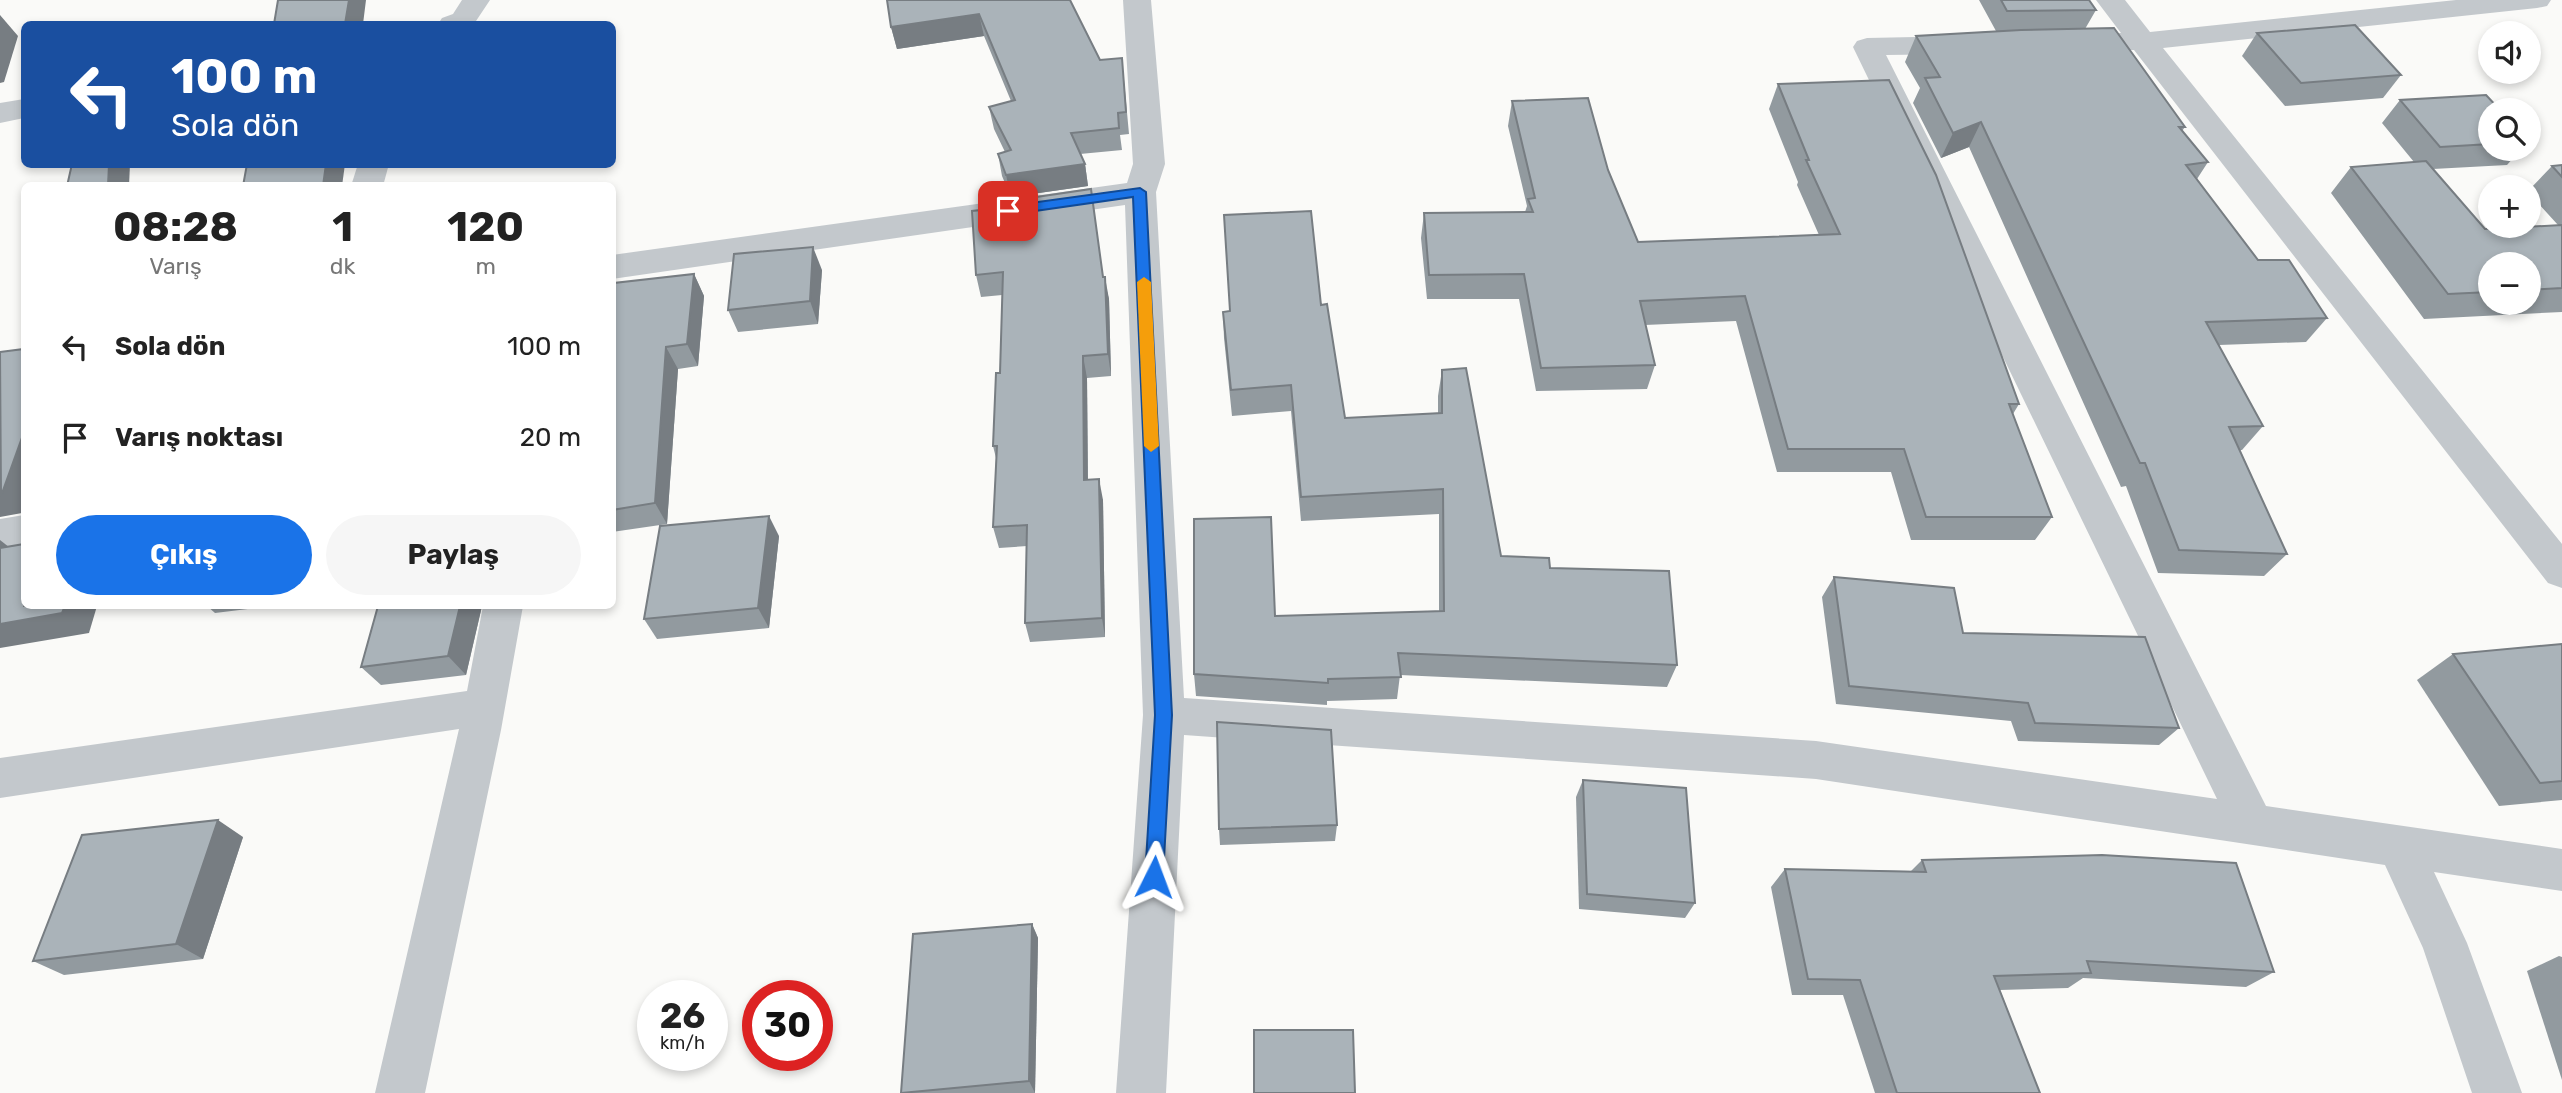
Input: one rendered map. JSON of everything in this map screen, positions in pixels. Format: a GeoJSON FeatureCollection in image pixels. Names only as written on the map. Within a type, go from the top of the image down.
{"type":"FeatureCollection","features":[{"type":"Feature","properties":{"kind":"street"},"geometry":{"type":"LineString","coordinates":[[460,21],[476,0]]}},
{"type":"Feature","properties":{"kind":"street"},"geometry":{"type":"LineString","coordinates":[[1137,0],[1149,164],[1140,192],[1164,715],[1141,1093]]}},
{"type":"Feature","properties":{"kind":"street"},"geometry":{"type":"LineString","coordinates":[[2110,0],[2372,335],[2562,572]]}},
{"type":"Feature","properties":{"kind":"street"},"geometry":{"type":"LineString","coordinates":[[2047,43],[2144,41],[2538,0]]}},
{"type":"Feature","properties":{"kind":"street"},"geometry":{"type":"LineString","coordinates":[[1992,44],[1867,47],[2252,824]]}},
{"type":"Feature","properties":{"kind":"street"},"geometry":{"type":"LineString","coordinates":[[0,113],[21,110]]}},
{"type":"Feature","properties":{"kind":"street"},"geometry":{"type":"LineString","coordinates":[[616,266],[1140,192]]}},
{"type":"Feature","properties":{"kind":"street"},"geometry":{"type":"LineString","coordinates":[[0,536],[21,532]]}},
{"type":"Feature","properties":{"kind":"street"},"geometry":{"type":"LineString","coordinates":[[400,1093],[484,707],[502,609]]}},
{"type":"Feature","properties":{"kind":"street"},"geometry":{"type":"LineString","coordinates":[[0,778],[484,707]]}},
{"type":"Feature","properties":{"kind":"street"},"geometry":{"type":"LineString","coordinates":[[1164,715],[1816,760],[2562,870]]}},
{"type":"Feature","properties":{"kind":"street"},"geometry":{"type":"LineString","coordinates":[[2398,845],[2444,943],[2497,1093]]}},
{"type":"Feature","properties":{"kind":"building"},"geometry":{"type":"Polygon","coordinates":[[[278,0],[349,0],[346,21],[274,21],[278,0]]]}},
{"type":"Feature","properties":{"kind":"building"},"geometry":{"type":"Polygon","coordinates":[[[887,0],[1070,0],[1100,60],[1122,58],[1126,112],[1118,113],[1119,128],[1071,133],[1085,164],[1006,175],[998,154],[1011,150],[989,107],[1015,100],[979,14],[891,27],[887,0]]]}},
{"type":"Feature","properties":{"kind":"building"},"geometry":{"type":"Polygon","coordinates":[[[2001,0],[2089,0],[2096,10],[2007,11],[2001,0]]]}},
{"type":"Feature","properties":{"kind":"building"},"geometry":{"type":"Polygon","coordinates":[[[2355,25],[2401,75],[2301,83],[2257,33],[2355,25]]]}},
{"type":"Feature","properties":{"kind":"building"},"geometry":{"type":"Polygon","coordinates":[[[2114,28],[2185,127],[2179,127],[2208,162],[2186,165],[2258,260],[2289,260],[2327,318],[2206,322],[2263,426],[2229,427],[2287,554],[2179,550],[2145,463],[2140,463],[1981,122],[1953,133],[1925,78],[1940,77],[1916,36],[2114,28]]]}},
{"type":"Feature","properties":{"kind":"building"},"geometry":{"type":"Polygon","coordinates":[[[1889,80],[1936,175],[2019,404],[2009,404],[2052,517],[1926,517],[1904,449],[1788,449],[1745,296],[1640,301],[1655,365],[1541,368],[1524,274],[1429,275],[1424,213],[1533,212],[1528,199],[1535,198],[1512,101],[1588,98],[1608,170],[1638,242],[1840,234],[1806,160],[1809,160],[1778,84],[1889,80]]]}},
{"type":"Feature","properties":{"kind":"building"},"geometry":{"type":"Polygon","coordinates":[[[2486,95],[2489,98],[2478,98],[2478,145],[2440,147],[2400,100],[2486,95]]]}},
{"type":"Feature","properties":{"kind":"building"},"geometry":{"type":"Polygon","coordinates":[[[2426,161],[2478,221],[2478,238],[2541,238],[2541,226],[2562,225],[2562,288],[2541,289],[2541,252],[2478,252],[2478,293],[2448,294],[2351,167],[2426,161]]]}},
{"type":"Feature","properties":{"kind":"building"},"geometry":{"type":"Polygon","coordinates":[[[2562,165],[2562,177],[2552,166],[2562,165]]]}},
{"type":"Feature","properties":{"kind":"building"},"geometry":{"type":"Polygon","coordinates":[[[71,168],[109,168],[108,182],[68,182],[71,168]]]}},
{"type":"Feature","properties":{"kind":"building"},"geometry":{"type":"Polygon","coordinates":[[[246,168],[325,168],[324,182],[244,182],[246,168]]]}},
{"type":"Feature","properties":{"kind":"building"},"geometry":{"type":"Polygon","coordinates":[[[1091,189],[1105,277],[1108,354],[1083,356],[1084,480],[1099,479],[1102,618],[1025,623],[1027,525],[993,527],[997,446],[993,446],[996,373],[1000,373],[1003,272],[976,275],[972,211],[1019,206],[1016,200],[1091,189]]]}},
{"type":"Feature","properties":{"kind":"building"},"geometry":{"type":"Polygon","coordinates":[[[1311,211],[1321,305],[1327,304],[1345,418],[1442,413],[1442,370],[1466,368],[1501,556],[1549,558],[1550,568],[1669,571],[1677,665],[1398,653],[1401,677],[1328,679],[1328,683],[1194,674],[1194,519],[1271,517],[1275,616],[1444,611],[1443,489],[1301,497],[1291,385],[1231,390],[1223,312],[1230,311],[1224,215],[1311,211]]]}},
{"type":"Feature","properties":{"kind":"building"},"geometry":{"type":"Polygon","coordinates":[[[813,247],[810,301],[728,310],[734,254],[813,247]]]}},
{"type":"Feature","properties":{"kind":"building"},"geometry":{"type":"Polygon","coordinates":[[[694,274],[687,344],[666,347],[655,503],[616,509],[616,283],[694,274]]]}},
{"type":"Feature","properties":{"kind":"building"},"geometry":{"type":"Polygon","coordinates":[[[21,349],[21,440],[1,496],[0,352],[21,349]]]}},
{"type":"Feature","properties":{"kind":"building"},"geometry":{"type":"Polygon","coordinates":[[[769,516],[758,608],[644,619],[660,526],[769,516]]]}},
{"type":"Feature","properties":{"kind":"building"},"geometry":{"type":"Polygon","coordinates":[[[21,544],[21,609],[64,609],[62,613],[0,624],[0,548],[21,544]]]}},
{"type":"Feature","properties":{"kind":"building"},"geometry":{"type":"Polygon","coordinates":[[[1834,577],[1954,588],[1963,633],[2145,637],[2179,728],[2035,723],[2028,703],[1849,686],[1834,577]]]}},
{"type":"Feature","properties":{"kind":"building"},"geometry":{"type":"Polygon","coordinates":[[[377,609],[459,609],[448,656],[361,667],[377,609]]]}},
{"type":"Feature","properties":{"kind":"building"},"geometry":{"type":"Polygon","coordinates":[[[2562,644],[2562,781],[2540,783],[2453,654],[2562,644]]]}},
{"type":"Feature","properties":{"kind":"building"},"geometry":{"type":"Polygon","coordinates":[[[1217,722],[1331,730],[1337,825],[1219,829],[1217,722]]]}},
{"type":"Feature","properties":{"kind":"building"},"geometry":{"type":"Polygon","coordinates":[[[1583,780],[1686,788],[1695,903],[1587,894],[1583,780]]]}},
{"type":"Feature","properties":{"kind":"building"},"geometry":{"type":"Polygon","coordinates":[[[218,820],[176,944],[33,961],[82,835],[218,820]]]}},
{"type":"Feature","properties":{"kind":"building"},"geometry":{"type":"Polygon","coordinates":[[[2102,855],[2236,863],[2274,972],[2087,961],[2091,973],[1994,976],[2040,1093],[1897,1093],[1860,980],[1808,979],[1785,869],[1926,872],[1922,860],[2102,855]]]}},
{"type":"Feature","properties":{"kind":"building"},"geometry":{"type":"Polygon","coordinates":[[[1032,924],[1029,1081],[901,1093],[913,934],[1032,924]]]}},
{"type":"Feature","properties":{"kind":"building"},"geometry":{"type":"Polygon","coordinates":[[[1254,1030],[1353,1030],[1355,1093],[1254,1093],[1254,1030]]]}},
{"type":"Feature","properties":{"kind":"slow traffic"},"geometry":{"type":"LineString","coordinates":[[1144,282],[1151,446]]}},
{"type":"Feature","properties":{"kind":"route"},"geometry":{"type":"LineString","coordinates":[[1008,211],[1140,192],[1164,715],[1154,877]]}}]}
